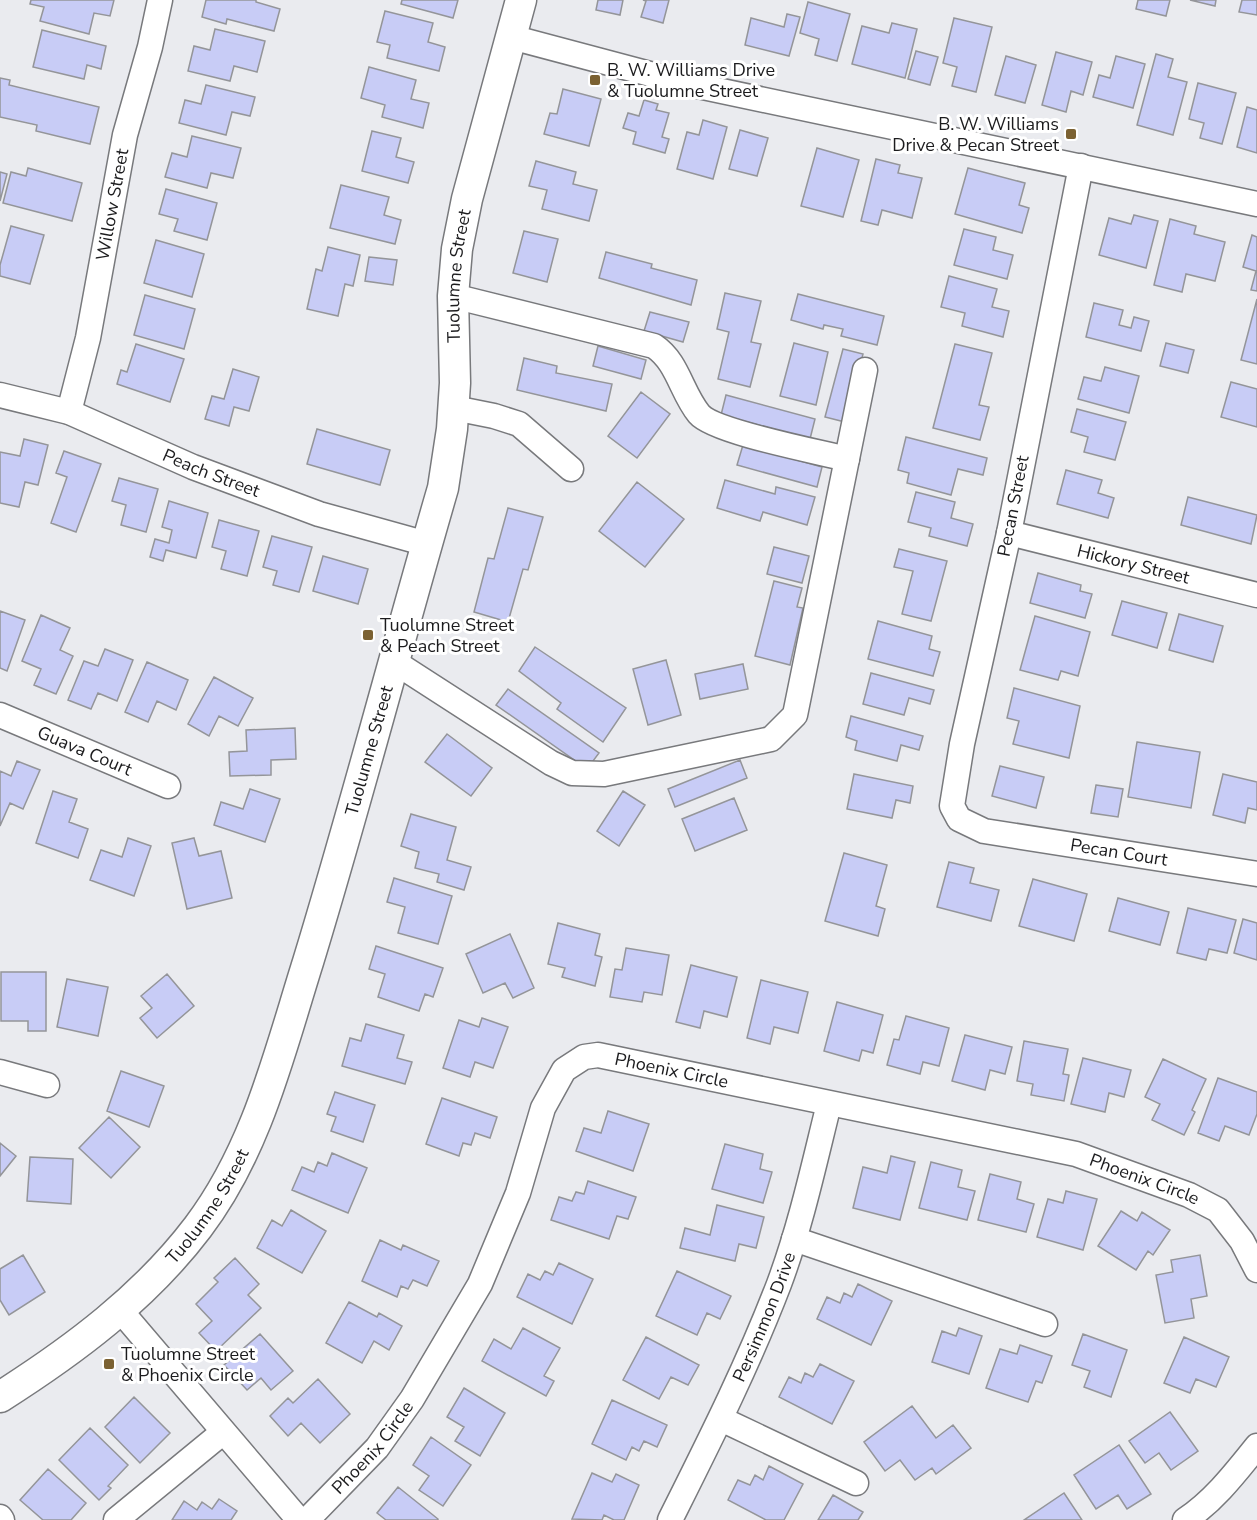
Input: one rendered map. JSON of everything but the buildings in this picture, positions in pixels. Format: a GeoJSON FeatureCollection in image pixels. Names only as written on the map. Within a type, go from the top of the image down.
{"type":"FeatureCollection","features":[{"type":"Feature","properties":{"kind":"main road","name":"Tuolumne Street"},"geometry":{"type":"LineString","coordinates":[[0,1397],[83,1340],[120,1310],[156,1275],[197,1228],[222,1192],[248,1142],[267,1093],[341,855],[393,661],[443,488],[454,408],[453,296],[457,249],[467,199],[521,0]]}},
{"type":"Feature","properties":{"kind":"street","name":"Willow Street"},"geometry":{"type":"LineString","coordinates":[[69,412],[88,338],[125,135],[150,47],[160,0]]}},
{"type":"Feature","properties":{"kind":"street"},"geometry":{"type":"LineString","coordinates":[[510,37],[684,83],[1257,204]]}},
{"type":"Feature","properties":{"kind":"street","name":"Pecan Street"},"geometry":{"type":"LineString","coordinates":[[982,831],[959,819],[952,806],[962,744],[1009,533],[1081,166]]}},
{"type":"Feature","properties":{"kind":"street"},"geometry":{"type":"LineString","coordinates":[[453,296],[654,346],[667,354],[700,415],[720,426],[847,459]]}},
{"type":"Feature","properties":{"kind":"street"},"geometry":{"type":"LineString","coordinates":[[393,661],[551,763],[572,773],[604,774],[771,739],[795,715],[865,370]]}},
{"type":"Feature","properties":{"kind":"street","name":"Peach Street"},"geometry":{"type":"LineString","coordinates":[[0,395],[69,412],[193,467],[319,514],[427,544]]}},
{"type":"Feature","properties":{"kind":"street"},"geometry":{"type":"LineString","coordinates":[[454,408],[519,424],[571,469]]}},
{"type":"Feature","properties":{"kind":"street","name":"Hickory Street"},"geometry":{"type":"LineString","coordinates":[[1009,533],[1257,595]]}},
{"type":"Feature","properties":{"kind":"street","name":"Guava Court"},"geometry":{"type":"LineString","coordinates":[[0,715],[168,786]]}},
{"type":"Feature","properties":{"kind":"street","name":"Pecan Court"},"geometry":{"type":"LineString","coordinates":[[982,831],[1257,874]]}},
{"type":"Feature","properties":{"kind":"street","name":"Phoenix Circle"},"geometry":{"type":"LineString","coordinates":[[307,1520],[377,1448],[412,1399],[480,1284],[518,1193],[543,1108],[564,1070],[584,1057],[598,1055],[1076,1154],[1189,1195],[1218,1210],[1242,1241],[1257,1270]]}},
{"type":"Feature","properties":{"kind":"street"},"geometry":{"type":"LineString","coordinates":[[0,1072],[47,1085]]}},
{"type":"Feature","properties":{"kind":"street","name":"Persimmon Drive"},"geometry":{"type":"LineString","coordinates":[[670,1520],[721,1419],[774,1294],[794,1239],[830,1104]]}},
{"type":"Feature","properties":{"kind":"street"},"geometry":{"type":"LineString","coordinates":[[794,1239],[1044,1324]]}},
{"type":"Feature","properties":{"kind":"street"},"geometry":{"type":"LineString","coordinates":[[120,1310],[222,1433],[299,1520]]}},
{"type":"Feature","properties":{"kind":"street"},"geometry":{"type":"LineString","coordinates":[[721,1419],[856,1483]]}},
{"type":"Feature","properties":{"kind":"street"},"geometry":{"type":"LineString","coordinates":[[116,1520],[222,1433]]}},
{"type":"Feature","properties":{"kind":"street"},"geometry":{"type":"LineString","coordinates":[[1185,1520],[1197,1512],[1229,1480],[1257,1446]]}},
{"type":"Feature","properties":{"kind":"place","name":"B. W. Williams Drive & Tuolumne Street"},"geometry":{"type":"Point","coordinates":[595,80]}},
{"type":"Feature","properties":{"kind":"place","name":"B. W. Williams Drive & Pecan Street"},"geometry":{"type":"Point","coordinates":[1071,134]}},
{"type":"Feature","properties":{"kind":"place","name":"Tuolumne Street & Peach Street"},"geometry":{"type":"Point","coordinates":[368,635]}},
{"type":"Feature","properties":{"kind":"place","name":"Tuolumne Street & Phoenix Circle"},"geometry":{"type":"Point","coordinates":[109,1364]}}]}
